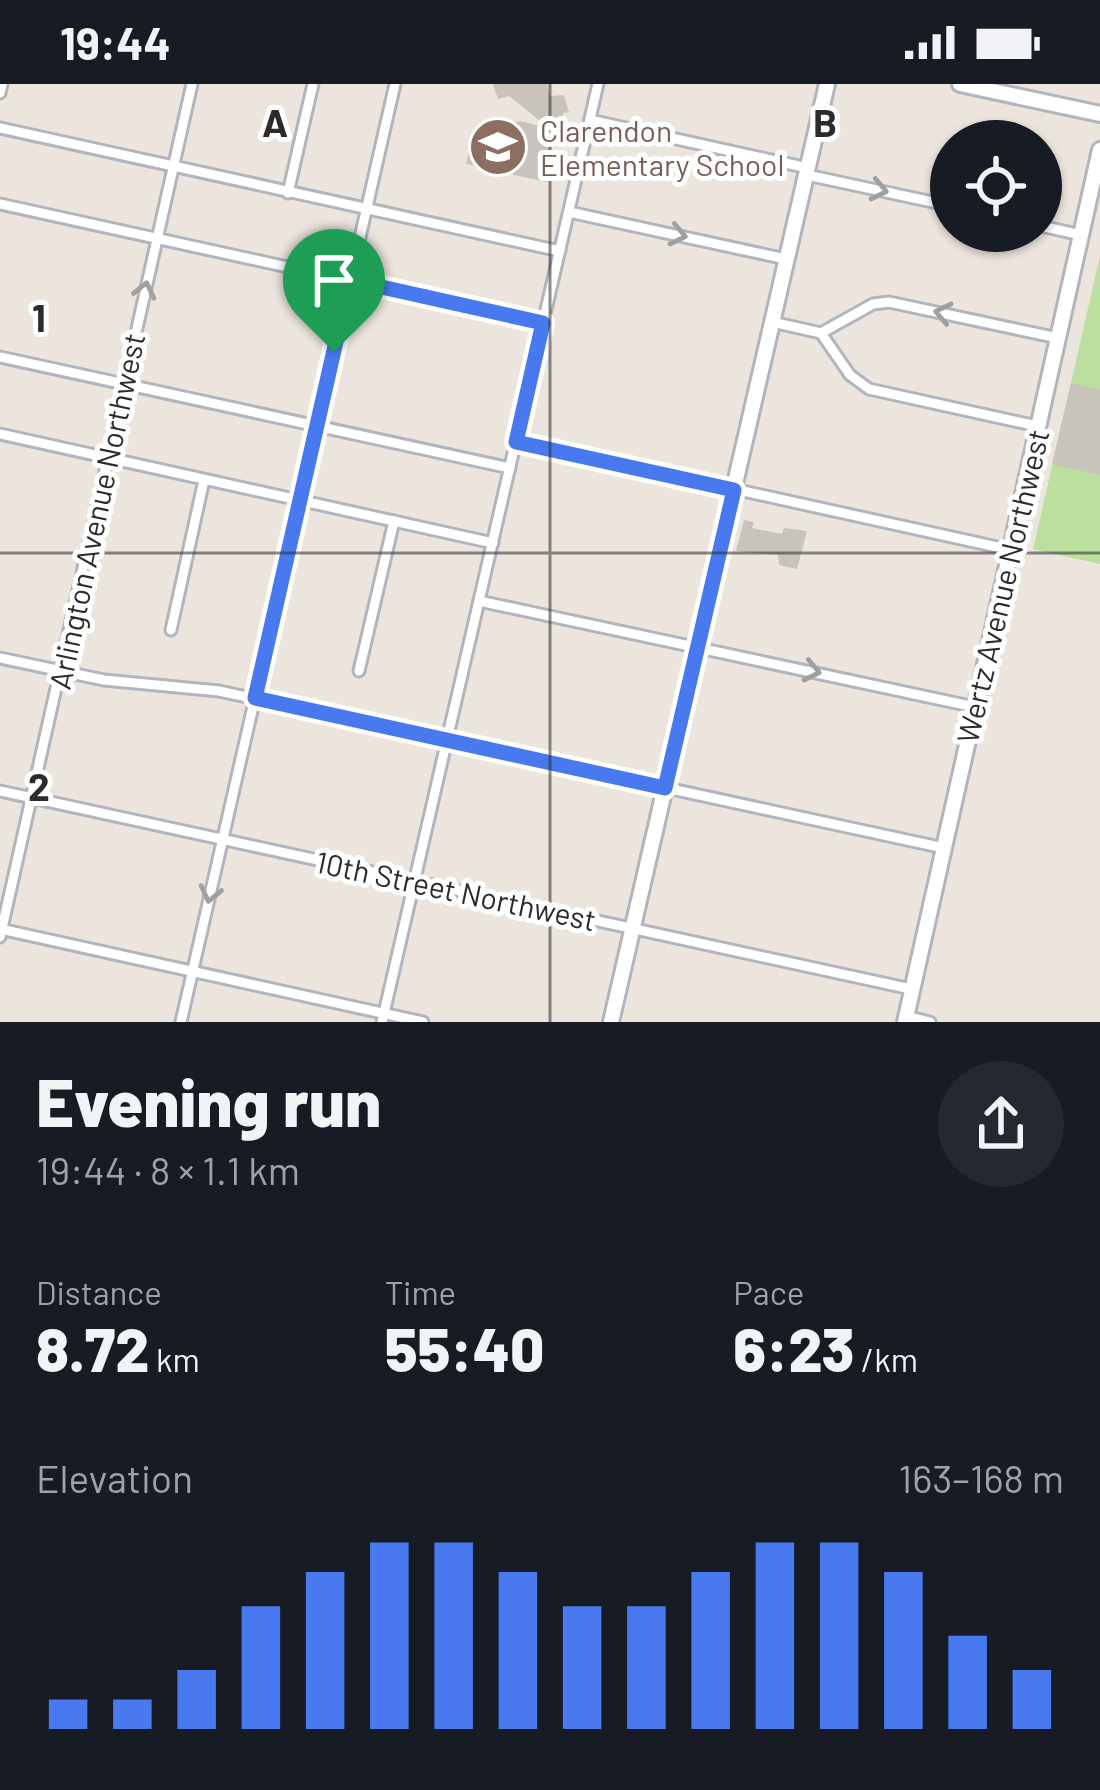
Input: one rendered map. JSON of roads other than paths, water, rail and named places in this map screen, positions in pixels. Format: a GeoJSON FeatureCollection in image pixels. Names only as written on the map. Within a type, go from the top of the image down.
{"type":"FeatureCollection","features":[{"type":"Feature","properties":{"kind":"street"},"geometry":{"type":"LineString","coordinates":[[0,94],[2,84]]}},
{"type":"Feature","properties":{"kind":"street","name":"Arlington Avenue Northwest"},"geometry":{"type":"LineString","coordinates":[[1,932],[192,84]]}},
{"type":"Feature","properties":{"kind":"street"},"geometry":{"type":"LineString","coordinates":[[287,193],[313,84]]}},
{"type":"Feature","properties":{"kind":"street"},"geometry":{"type":"LineString","coordinates":[[181,1022],[395,84]]}},
{"type":"Feature","properties":{"kind":"street"},"geometry":{"type":"LineString","coordinates":[[383,1018],[598,84]]}},
{"type":"Feature","properties":{"kind":"street"},"geometry":{"type":"LineString","coordinates":[[611,1022],[827,84]]}},
{"type":"Feature","properties":{"kind":"street"},"geometry":{"type":"LineString","coordinates":[[960,84],[1100,114]]}},
{"type":"Feature","properties":{"kind":"street"},"geometry":{"type":"LineString","coordinates":[[590,120],[930,201]]}},
{"type":"Feature","properties":{"kind":"street"},"geometry":{"type":"LineString","coordinates":[[0,128],[560,251]]}},
{"type":"Feature","properties":{"kind":"street","name":"Wertz Avenue Northwest"},"geometry":{"type":"LineString","coordinates":[[905,1019],[1100,150]]}},
{"type":"Feature","properties":{"kind":"street"},"geometry":{"type":"LineString","coordinates":[[0,204],[543,323]]}},
{"type":"Feature","properties":{"kind":"street"},"geometry":{"type":"LineString","coordinates":[[569,212],[786,260]]}},
{"type":"Feature","properties":{"kind":"street"},"geometry":{"type":"LineString","coordinates":[[1062,231],[1082,235]]}},
{"type":"Feature","properties":{"kind":"street"},"geometry":{"type":"LineString","coordinates":[[772,322],[821,333],[873,304],[889,302],[1058,338]]}},
{"type":"Feature","properties":{"kind":"street"},"geometry":{"type":"LineString","coordinates":[[821,333],[850,375],[869,389],[1037,426]]}},
{"type":"Feature","properties":{"kind":"street"},"geometry":{"type":"LineString","coordinates":[[0,357],[510,469]]}},
{"type":"Feature","properties":{"kind":"street"},"geometry":{"type":"LineString","coordinates":[[0,434],[493,543]]}},
{"type":"Feature","properties":{"kind":"street"},"geometry":{"type":"LineString","coordinates":[[516,442],[1010,550]]}},
{"type":"Feature","properties":{"kind":"street"},"geometry":{"type":"LineString","coordinates":[[171,630],[204,479]]}},
{"type":"Feature","properties":{"kind":"street"},"geometry":{"type":"LineString","coordinates":[[359,671],[394,521]]}},
{"type":"Feature","properties":{"kind":"street"},"geometry":{"type":"LineString","coordinates":[[479,601],[975,707]]}},
{"type":"Feature","properties":{"kind":"street"},"geometry":{"type":"LineString","coordinates":[[0,658],[61,672],[255,698],[944,848]]}},
{"type":"Feature","properties":{"kind":"street","name":"10th Street Northwest"},"geometry":{"type":"LineString","coordinates":[[0,791],[911,988]]}},
{"type":"Feature","properties":{"kind":"street"},"geometry":{"type":"LineString","coordinates":[[1,932],[383,1018],[423,1022]]}},
{"type":"Feature","properties":{"kind":"street"},"geometry":{"type":"LineString","coordinates":[[905,1019],[930,1022]]}},
{"type":"Feature","properties":{"kind":"place","name":"Clarendon Elementary School"},"geometry":{"type":"Point","coordinates":[498,147]}}]}
